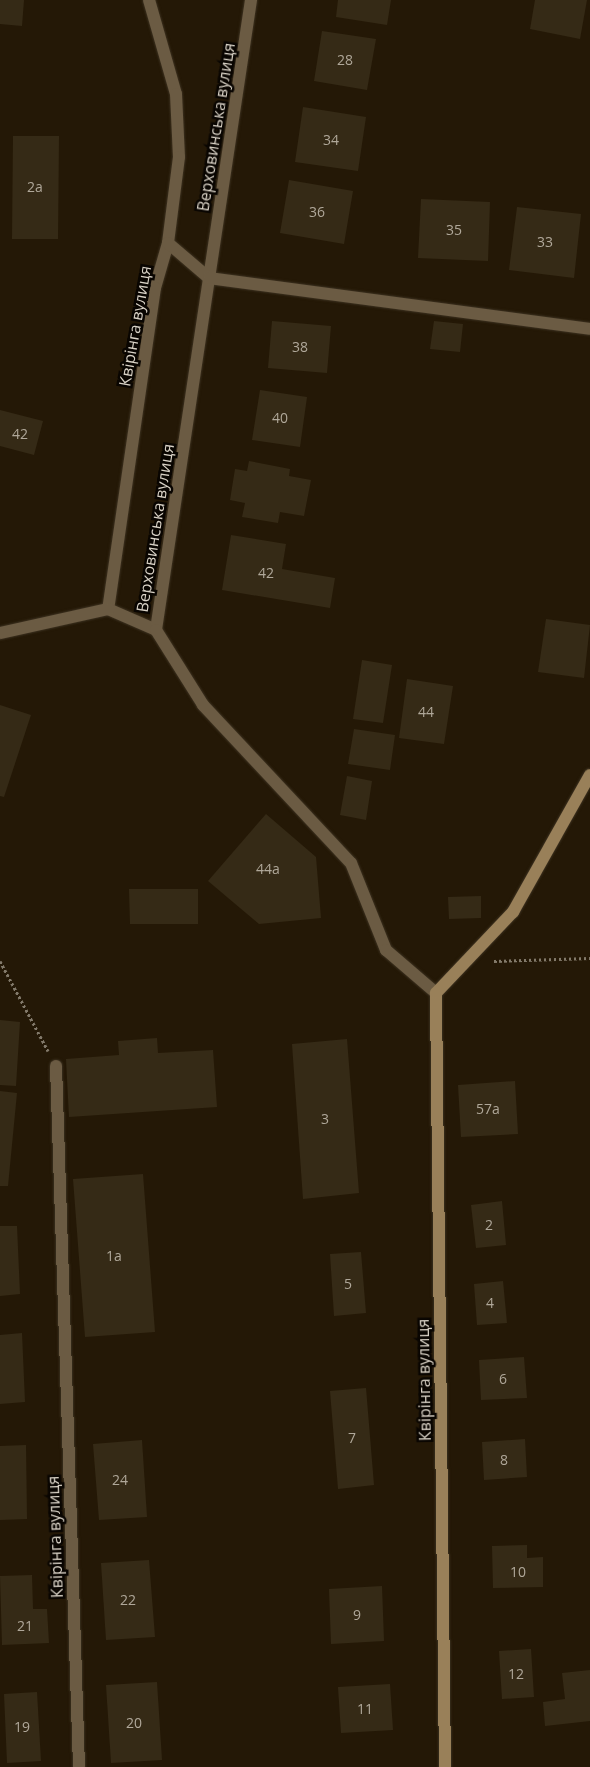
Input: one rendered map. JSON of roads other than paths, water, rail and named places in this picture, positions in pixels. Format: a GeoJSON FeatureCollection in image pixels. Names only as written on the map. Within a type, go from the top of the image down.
{"type":"FeatureCollection","features":[{"type":"Feature","properties":{"kind":"street","name":"Квірінга вулиця"},"geometry":{"type":"LineString","coordinates":[[108,609],[155,288],[168,243],[179,157],[176,94],[149,0]]}},
{"type":"Feature","properties":{"kind":"street","name":"Верховинська вулиця"},"geometry":{"type":"LineString","coordinates":[[251,0],[156,630],[202,706],[351,863],[386,950],[436,993]]}},
{"type":"Feature","properties":{"kind":"street"},"geometry":{"type":"LineString","coordinates":[[168,243],[209,278],[590,329]]}},
{"type":"Feature","properties":{"kind":"street"},"geometry":{"type":"LineString","coordinates":[[0,633],[108,609],[156,630]]}},
{"type":"Feature","properties":{"kind":"street"},"geometry":{"type":"LineString","coordinates":[[436,993],[512,912],[590,775]]}},
{"type":"Feature","properties":{"kind":"street","name":"Квірінга вулиця"},"geometry":{"type":"LineString","coordinates":[[436,993],[445,1767]]}},
{"type":"Feature","properties":{"kind":"street","name":"Квірінга вулиця"},"geometry":{"type":"LineString","coordinates":[[56,1066],[79,1767]]}}]}
